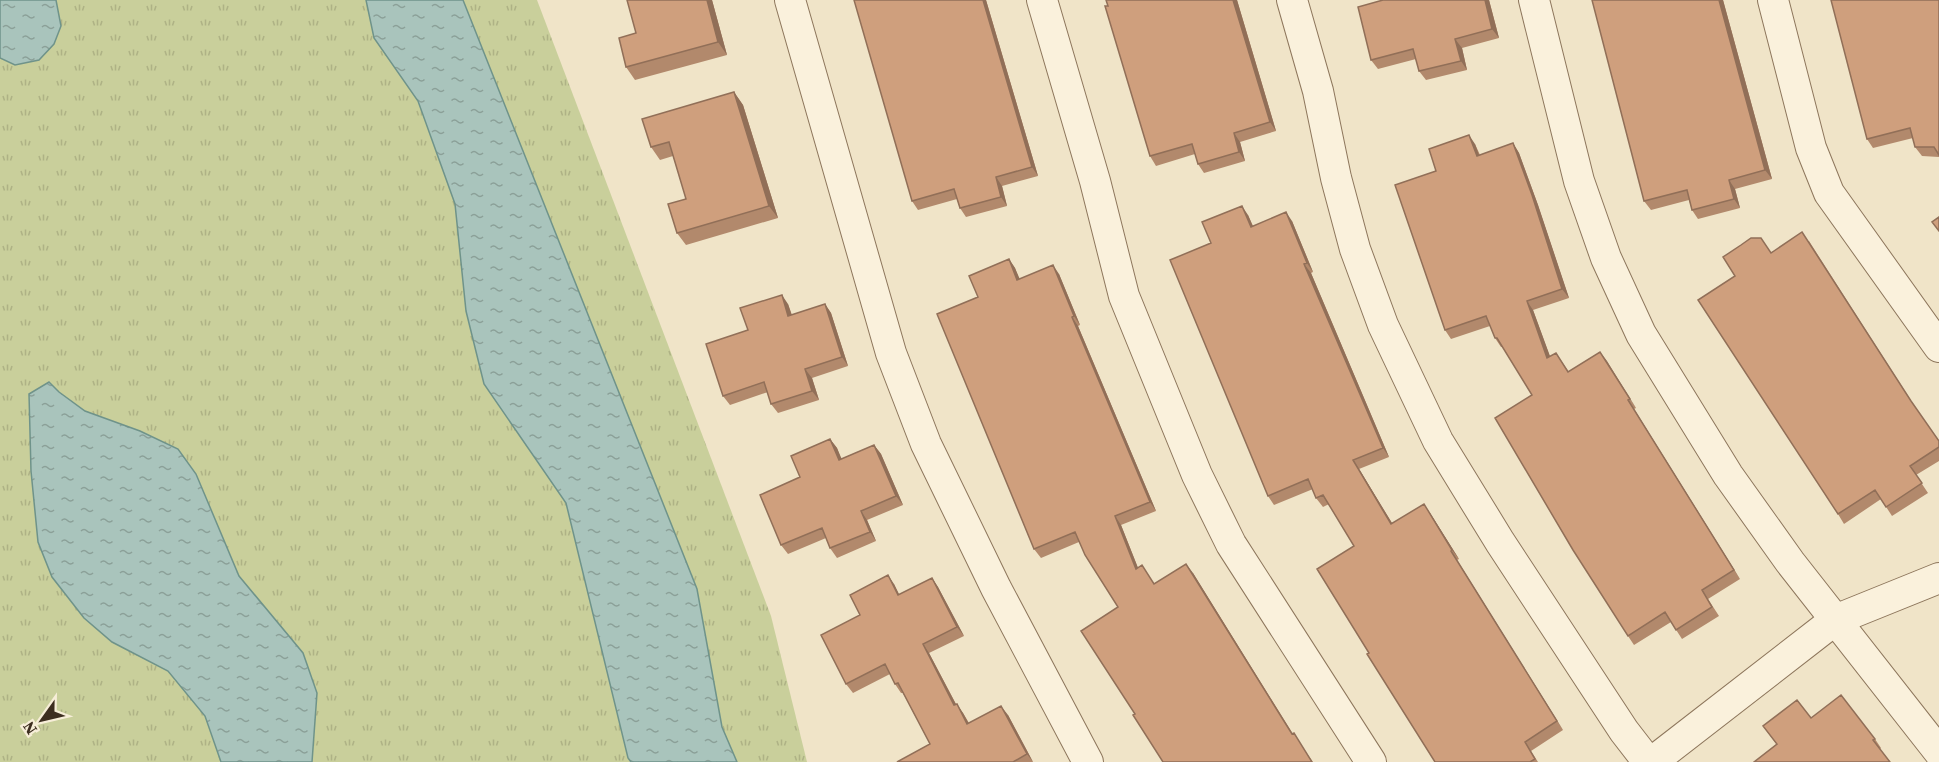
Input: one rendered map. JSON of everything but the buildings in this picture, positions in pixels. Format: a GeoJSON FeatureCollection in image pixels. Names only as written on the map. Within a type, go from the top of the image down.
{"type":"FeatureCollection","features":[{"type":"Feature","properties":{"kind":"street"},"geometry":{"type":"LineString","coordinates":[[790,0],[891,353],[926,444],[996,588],[1088,762]]}},
{"type":"Feature","properties":{"kind":"street"},"geometry":{"type":"LineString","coordinates":[[1042,0],[1095,182],[1124,296],[1197,475],[1231,544],[1371,762]]}},
{"type":"Feature","properties":{"kind":"street"},"geometry":{"type":"LineString","coordinates":[[1292,0],[1318,91],[1336,178],[1355,249],[1383,325],[1438,441],[1475,502],[1624,731],[1650,762],[1835,620],[1939,578]]}},
{"type":"Feature","properties":{"kind":"street"},"geometry":{"type":"LineString","coordinates":[[1534,0],[1578,181],[1606,258],[1641,334],[1728,475],[1790,562],[1939,752]]}},
{"type":"Feature","properties":{"kind":"street"},"geometry":{"type":"LineString","coordinates":[[1773,0],[1811,148],[1829,193],[1939,347]]}},
{"type":"Feature","properties":{"kind":"green space"},"geometry":{"type":"Polygon","coordinates":[[[0,0],[537,0],[771,616],[807,762],[0,762],[0,0]]]}},
{"type":"Feature","properties":{"kind":"water"},"geometry":{"type":"Polygon","coordinates":[[[0,0],[56,0],[61,26],[54,44],[39,60],[15,65],[0,58],[0,0]]]}},
{"type":"Feature","properties":{"kind":"water"},"geometry":{"type":"Polygon","coordinates":[[[366,0],[463,0],[697,589],[722,727],[737,762],[631,762],[628,758],[566,503],[484,384],[466,311],[455,204],[418,101],[374,38],[366,0]]]}},
{"type":"Feature","properties":{"kind":"water"},"geometry":{"type":"Polygon","coordinates":[[[49,382],[85,411],[140,431],[178,449],[196,474],[239,576],[303,653],[317,693],[312,762],[221,762],[205,716],[168,671],[112,642],[84,618],[52,577],[38,542],[31,471],[29,394],[49,382]]]}}]}
